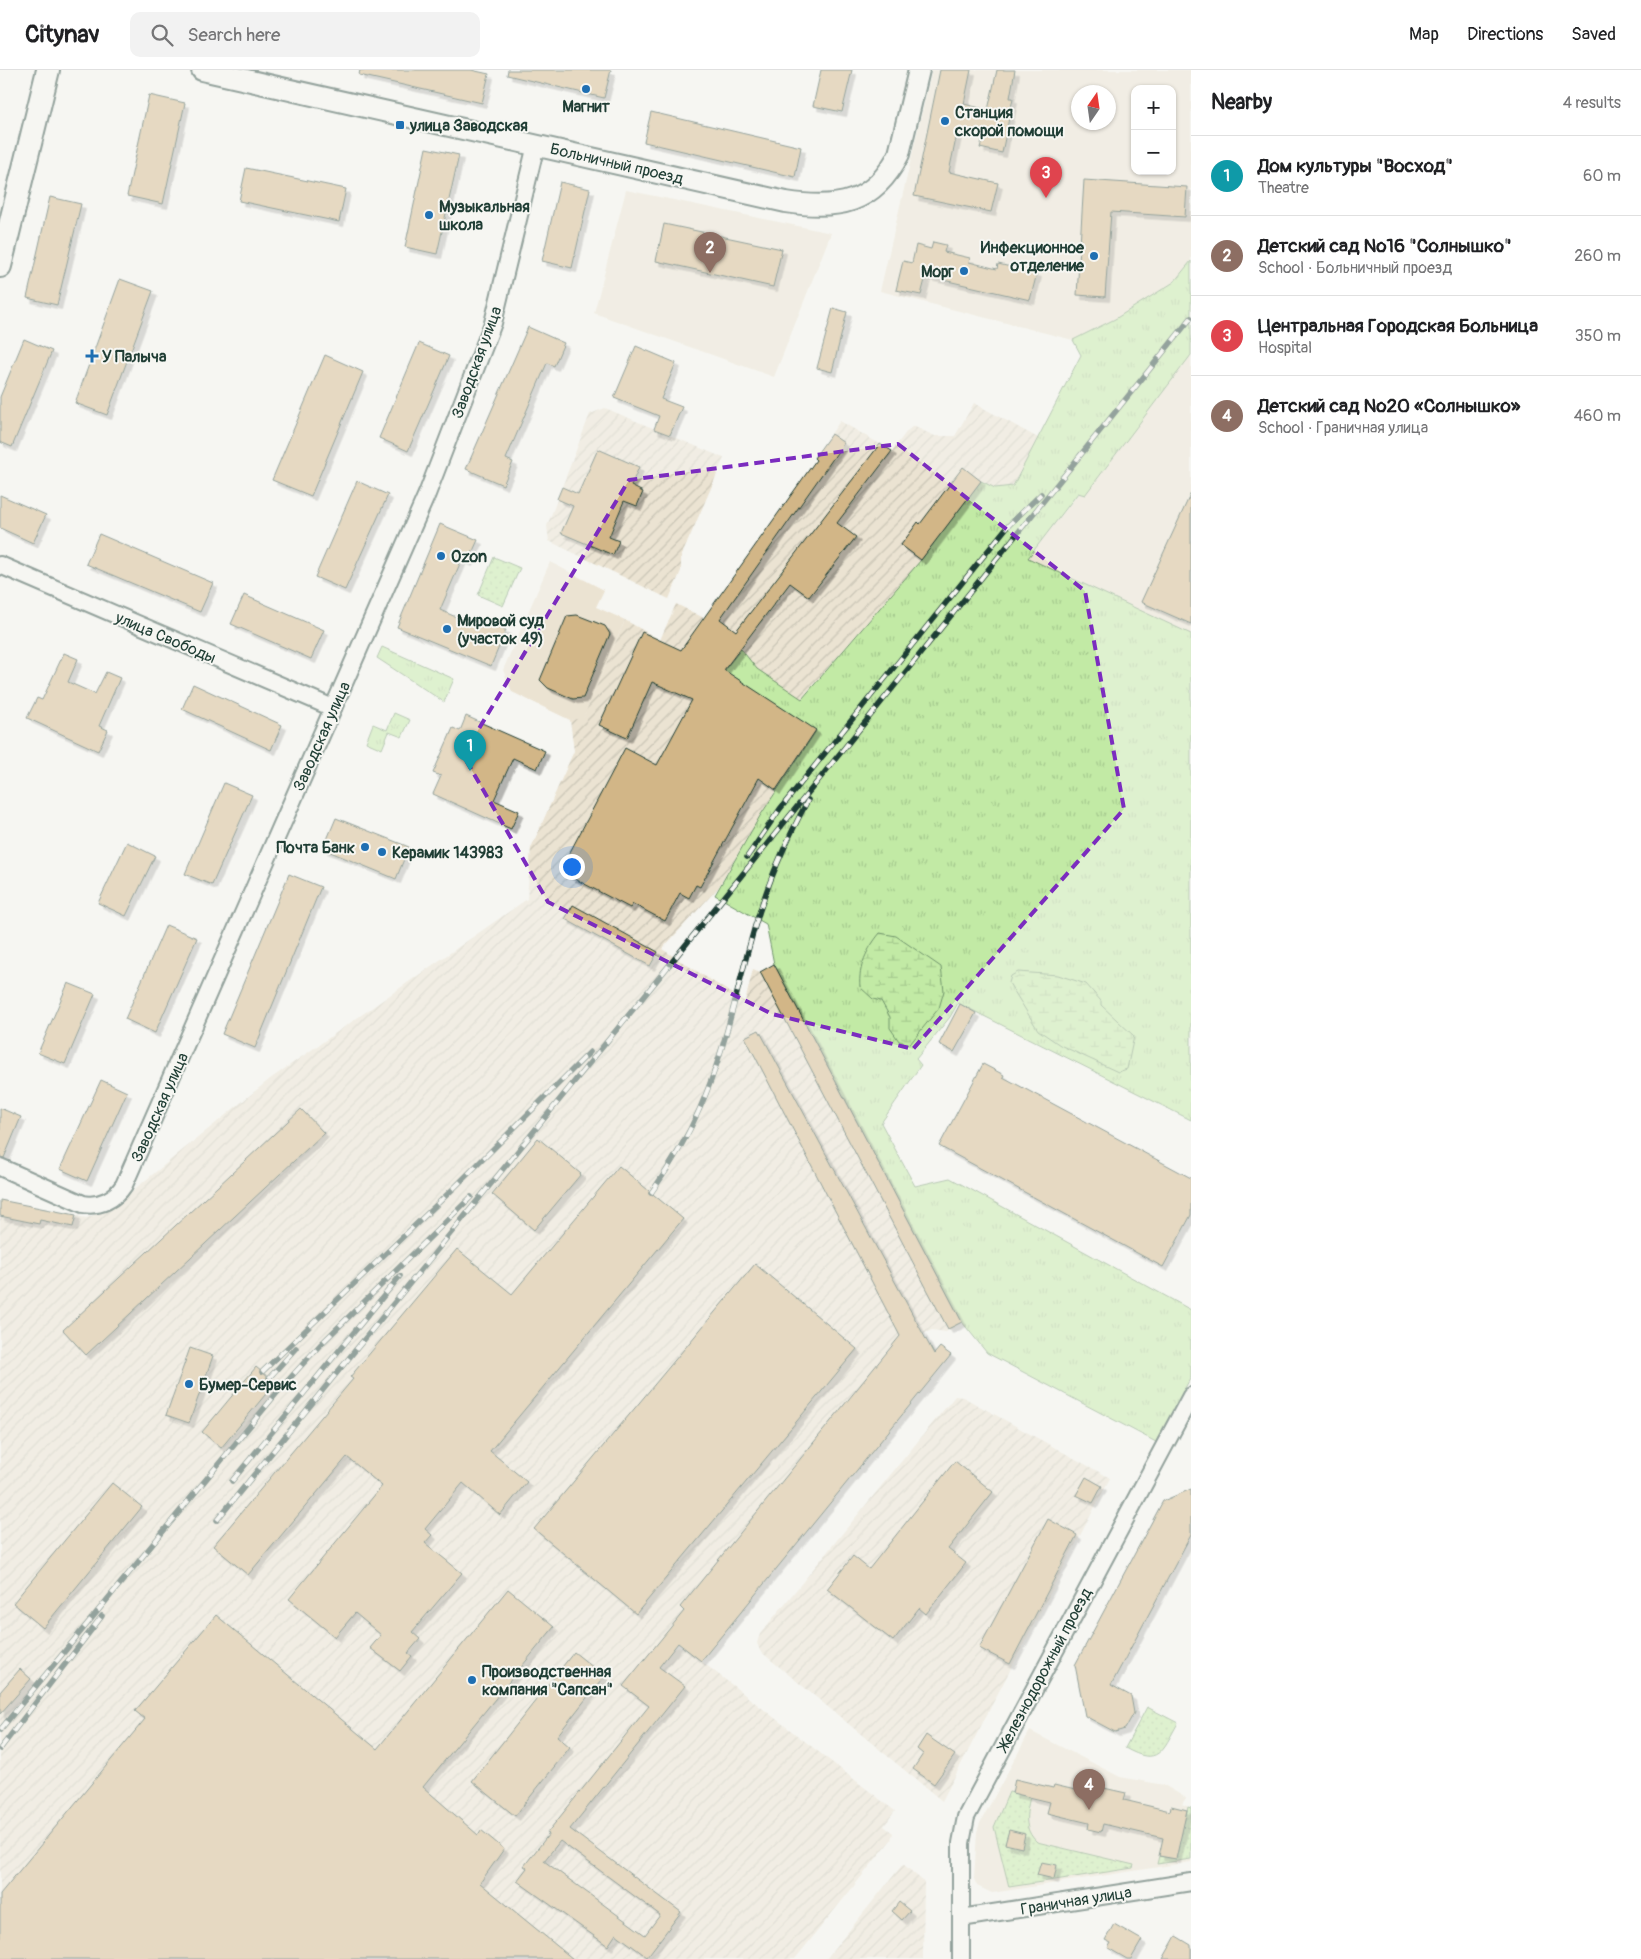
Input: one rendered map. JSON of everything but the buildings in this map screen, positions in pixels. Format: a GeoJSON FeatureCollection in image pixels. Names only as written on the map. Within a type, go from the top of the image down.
{"type":"FeatureCollection","features":[{"type":"Feature","properties":{"kind":"main road"},"geometry":{"type":"LineString","coordinates":[[0,266],[48,70]]}},
{"type":"Feature","properties":{"kind":"street","name":"Больничный проезд"},"geometry":{"type":"LineString","coordinates":[[202,70],[786,202],[832,206],[854,200],[874,188],[893,166],[899,154],[919,70]]}},
{"type":"Feature","properties":{"kind":"street","name":"Заводская улица"},"geometry":{"type":"LineString","coordinates":[[0,1167],[83,1204],[98,1204],[120,1192],[427,494],[493,323],[536,145]]}},
{"type":"Feature","properties":{"kind":"street","name":"улица Свободы"},"geometry":{"type":"LineString","coordinates":[[0,565],[333,708]]}},
{"type":"Feature","properties":{"kind":"street","name":"Железнодорожный проезд"},"geometry":{"type":"LineString","coordinates":[[961,1959],[962,1830],[971,1805],[1191,1396]]}},
{"type":"Feature","properties":{"kind":"street","name":"Граничная улица"},"geometry":{"type":"LineString","coordinates":[[961,1918],[1191,1882]]}},
{"type":"Feature","properties":{"kind":"highlighted area"},"geometry":{"type":"Polygon","coordinates":[[[898,444],[1085,591],[1124,809],[913,1049],[772,1014],[548,902],[463,755],[629,480],[898,444]]]}},
{"type":"Feature","properties":{"kind":"shaded area"},"geometry":{"type":"Polygon","coordinates":[[[932,70],[1191,70],[1191,261],[1174,282],[1115,319],[1073,340],[880,291],[932,70]]]}},
{"type":"Feature","properties":{"kind":"shaded area"},"geometry":{"type":"Polygon","coordinates":[[[626,190],[831,233],[774,377],[594,313],[626,190]]]}},
{"type":"Feature","properties":{"kind":"shaded area"},"geometry":{"type":"Polygon","coordinates":[[[1191,355],[1191,634],[1028,558],[1079,493],[1085,495],[1191,355]]]}},
{"type":"Feature","properties":{"kind":"shaded area"},"geometry":{"type":"Polygon","coordinates":[[[974,403],[1038,438],[1013,486],[995,488],[981,482],[921,560],[801,699],[757,669],[741,649],[726,668],[816,730],[760,816],[718,888],[662,949],[745,1002],[753,969],[760,972],[774,964],[962,1322],[946,1332],[932,1330],[923,1334],[899,1337],[680,1607],[684,1611],[673,1648],[683,1647],[895,1811],[884,1826],[893,1833],[891,1840],[795,1959],[0,1959],[0,1200],[86,1218],[109,1210],[270,1079],[527,899],[531,848],[574,751],[570,720],[583,718],[625,620],[660,640],[676,604],[704,618],[816,460],[814,458],[840,421],[892,451],[913,426],[935,436],[955,436],[974,403]]]}},
{"type":"Feature","properties":{"kind":"shaded area"},"geometry":{"type":"Polygon","coordinates":[[[605,408],[724,458],[681,557],[681,571],[669,599],[549,541],[547,526],[590,414],[605,408]]]}},
{"type":"Feature","properties":{"kind":"shaded area"},"geometry":{"type":"Polygon","coordinates":[[[550,562],[604,590],[596,607],[625,620],[583,719],[570,720],[512,692],[503,670],[550,562]]]}},
{"type":"Feature","properties":{"kind":"shaded area"},"geometry":{"type":"Polygon","coordinates":[[[955,1396],[963,1397],[1110,1478],[942,1801],[760,1651],[757,1643],[760,1634],[955,1396]]]}},
{"type":"Feature","properties":{"kind":"shaded area"},"geometry":{"type":"Polygon","coordinates":[[[1030,1731],[1120,1777],[1164,1785],[1186,1798],[1182,1804],[1191,1808],[1191,1862],[992,1893],[977,1886],[974,1879],[977,1832],[980,1823],[1030,1731]]]}},
{"type":"Feature","properties":{"kind":"shaded area"},"geometry":{"type":"Polygon","coordinates":[[[903,1864],[924,1882],[923,1959],[826,1959],[903,1864]]]}},
{"type":"Feature","properties":{"kind":"green space"},"geometry":{"type":"Polygon","coordinates":[[[1191,261],[1191,355],[1085,495],[1078,493],[1028,558],[1191,634],[1191,1120],[958,1003],[950,1017],[916,1059],[921,1065],[881,1123],[915,1186],[950,1178],[1191,1310],[1191,1377],[1156,1442],[987,1353],[962,1322],[774,964],[766,924],[715,895],[760,816],[816,731],[725,671],[726,668],[741,649],[757,669],[802,699],[921,560],[981,481],[995,488],[1013,486],[1081,355],[1073,340],[1115,319],[1174,282],[1191,261]]]}},
{"type":"Feature","properties":{"kind":"green space"},"geometry":{"type":"Polygon","coordinates":[[[494,557],[520,568],[503,606],[478,595],[494,557]]]}},
{"type":"Feature","properties":{"kind":"green space"},"geometry":{"type":"Polygon","coordinates":[[[382,647],[454,679],[444,702],[377,658],[382,647]]]}},
{"type":"Feature","properties":{"kind":"green space"},"geometry":{"type":"Polygon","coordinates":[[[394,713],[410,720],[402,737],[389,732],[382,749],[366,742],[373,724],[387,730],[394,713]]]}},
{"type":"Feature","properties":{"kind":"green space"},"geometry":{"type":"Polygon","coordinates":[[[880,933],[896,936],[941,967],[944,991],[939,1008],[910,1044],[899,1041],[890,1028],[890,1017],[881,1001],[873,999],[860,987],[860,972],[864,958],[880,933]]]}},
{"type":"Feature","properties":{"kind":"green space"},"geometry":{"type":"Polygon","coordinates":[[[1018,972],[1058,975],[1086,984],[1101,1001],[1101,1005],[1134,1036],[1127,1069],[1118,1072],[1060,1045],[1038,1030],[1009,983],[1011,976],[1018,972]]]}},
{"type":"Feature","properties":{"kind":"green space"},"geometry":{"type":"Polygon","coordinates":[[[1147,1707],[1178,1723],[1163,1748],[1152,1756],[1136,1754],[1125,1748],[1147,1707]]]}},
{"type":"Feature","properties":{"kind":"green space"},"geometry":{"type":"Polygon","coordinates":[[[1009,1792],[1030,1797],[1027,1821],[1029,1832],[1037,1842],[1134,1865],[1133,1868],[1009,1887],[994,1827],[1009,1792]]]}},
{"type":"Feature","properties":{"kind":"green space"},"geometry":{"type":"Polygon","coordinates":[[[1188,1807],[1191,1808],[1191,1859],[1157,1864],[1159,1856],[1176,1859],[1179,1846],[1163,1841],[1168,1820],[1184,1823],[1188,1807]]]}},
{"type":"Feature","properties":{"kind":"railway"},"geometry":{"type":"LineString","coordinates":[[217,1520],[675,958],[1191,318]]}},
{"type":"Feature","properties":{"kind":"railway"},"geometry":{"type":"LineString","coordinates":[[747,857],[780,809],[1007,527],[1041,494]]}},
{"type":"Feature","properties":{"kind":"railway"},"geometry":{"type":"LineString","coordinates":[[651,1193],[684,1141],[709,1086],[724,1041],[755,926],[766,894],[785,846],[808,800]]}},
{"type":"Feature","properties":{"kind":"railway"},"geometry":{"type":"LineString","coordinates":[[262,1372],[456,1186],[590,1052]]}},
{"type":"Feature","properties":{"kind":"railway"},"geometry":{"type":"LineString","coordinates":[[0,1730],[281,1388],[320,1345],[471,1197]]}},
{"type":"Feature","properties":{"kind":"railway"},"geometry":{"type":"LineString","coordinates":[[232,1481],[400,1276]]}},
{"type":"Feature","properties":{"kind":"railway"},"geometry":{"type":"LineString","coordinates":[[269,1378],[296,1348]]}},
{"type":"Feature","properties":{"kind":"railway"},"geometry":{"type":"LineString","coordinates":[[0,1749],[102,1616]]}},
{"type":"Feature","properties":{"kind":"place","name":"Магнит"},"geometry":{"type":"Point","coordinates":[586,89]}},
{"type":"Feature","properties":{"kind":"place","name":"Станция скорой помощи"},"geometry":{"type":"Point","coordinates":[945,121]}},
{"type":"Feature","properties":{"kind":"place","name":"улица Заводская"},"geometry":{"type":"Point","coordinates":[400,125]}},
{"type":"Feature","properties":{"kind":"place","name":"Центральная Городская Больница"},"geometry":{"type":"Point","coordinates":[1046,198]}},
{"type":"Feature","properties":{"kind":"place","name":"Музыкальная школа"},"geometry":{"type":"Point","coordinates":[429,215]}},
{"type":"Feature","properties":{"kind":"place","name":"Инфекционное отделение"},"geometry":{"type":"Point","coordinates":[1094,256]}},
{"type":"Feature","properties":{"kind":"place","name":"Морг"},"geometry":{"type":"Point","coordinates":[964,271]}},
{"type":"Feature","properties":{"kind":"place","name":"Детский сад №16 \"Солнышко\""},"geometry":{"type":"Point","coordinates":[710,273]}},
{"type":"Feature","properties":{"kind":"place","name":"У Палыча"},"geometry":{"type":"Point","coordinates":[92,356]}},
{"type":"Feature","properties":{"kind":"place","name":"Ozon"},"geometry":{"type":"Point","coordinates":[441,556]}},
{"type":"Feature","properties":{"kind":"place","name":"Мировой суд (участок 49)"},"geometry":{"type":"Point","coordinates":[447,629]}},
{"type":"Feature","properties":{"kind":"place","name":"Дом культуры \"Восход\""},"geometry":{"type":"Point","coordinates":[470,771]}},
{"type":"Feature","properties":{"kind":"place","name":"Почта Банк"},"geometry":{"type":"Point","coordinates":[365,847]}},
{"type":"Feature","properties":{"kind":"place","name":"Керамик 143983"},"geometry":{"type":"Point","coordinates":[382,852]}},
{"type":"Feature","properties":{"kind":"place","name":"Бумер-Сервис"},"geometry":{"type":"Point","coordinates":[189,1384]}},
{"type":"Feature","properties":{"kind":"place","name":"Производственная компания \"Сапсан\""},"geometry":{"type":"Point","coordinates":[472,1680]}},
{"type":"Feature","properties":{"kind":"place","name":"Детский сад №20 «Солнышко»"},"geometry":{"type":"Point","coordinates":[1089,1810]}}]}
